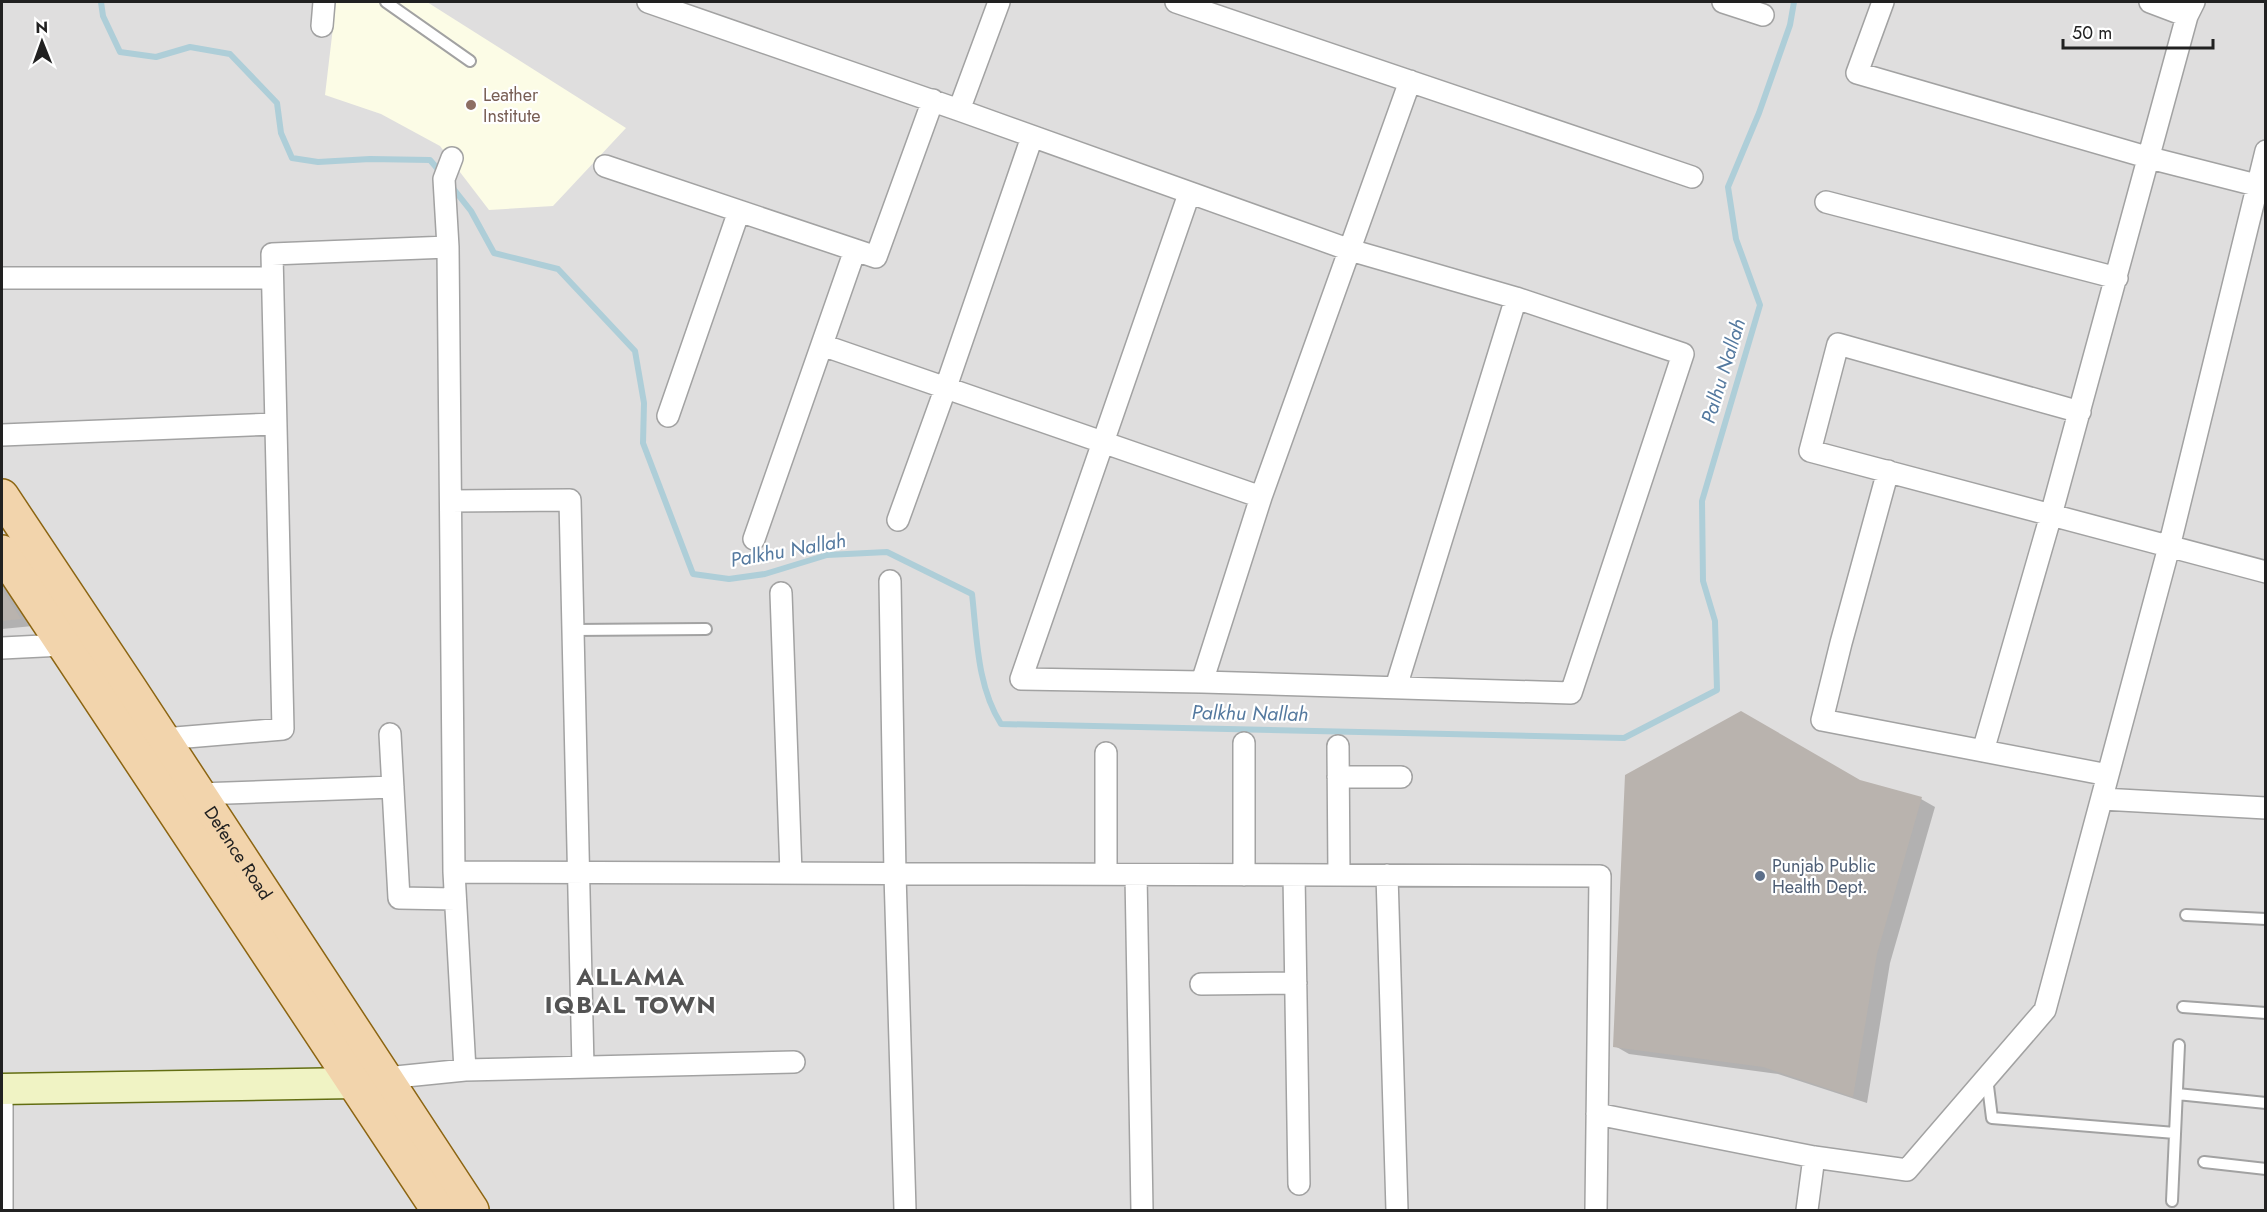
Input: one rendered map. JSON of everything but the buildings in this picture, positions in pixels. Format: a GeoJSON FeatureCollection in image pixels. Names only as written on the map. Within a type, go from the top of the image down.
{"type":"FeatureCollection","features":[{"type":"Feature","properties":{"kind":"main road","name":"Defence Road"},"geometry":{"type":"LineString","coordinates":[[2,496],[163,738],[191,800]]}},
{"type":"Feature","properties":{"kind":"main road","name":"Defence Road"},"geometry":{"type":"LineString","coordinates":[[2,552],[63,645],[191,800],[392,1114],[472,1210]]}},
{"type":"Feature","properties":{"kind":"main road","name":"Defence Road"},"geometry":{"type":"LineString","coordinates":[[392,1114],[438,1210]]}},
{"type":"Feature","properties":{"kind":"street"},"geometry":{"type":"LineString","coordinates":[[322,26],[324,2]]}},
{"type":"Feature","properties":{"kind":"street"},"geometry":{"type":"LineString","coordinates":[[648,2],[933,100],[1189,194],[1350,250],[1516,298],[1683,354],[1571,693],[1021,679],[1189,194]]}},
{"type":"Feature","properties":{"kind":"street"},"geometry":{"type":"LineString","coordinates":[[959,110],[999,2]]}},
{"type":"Feature","properties":{"kind":"street"},"geometry":{"type":"LineString","coordinates":[[1176,2],[1228,10],[1410,81],[1692,177]]}},
{"type":"Feature","properties":{"kind":"street"},"geometry":{"type":"LineString","coordinates":[[1723,2],[1763,15]]}},
{"type":"Feature","properties":{"kind":"street"},"geometry":{"type":"LineString","coordinates":[[1883,2],[1857,73],[2150,158],[2256,185]]}},
{"type":"Feature","properties":{"kind":"street"},"geometry":{"type":"LineString","coordinates":[[1983,751],[2080,412],[2191,9],[2150,2]]}},
{"type":"Feature","properties":{"kind":"street"},"geometry":{"type":"LineString","coordinates":[[1202,682],[1261,497],[1410,81]]}},
{"type":"Feature","properties":{"kind":"street"},"geometry":{"type":"LineString","coordinates":[[605,165],[876,257],[933,100]]}},
{"type":"Feature","properties":{"kind":"street"},"geometry":{"type":"LineString","coordinates":[[897,520],[946,387],[1032,137]]}},
{"type":"Feature","properties":{"kind":"street"},"geometry":{"type":"LineString","coordinates":[[1597,1114],[1814,1157],[1907,1170],[2045,1010],[2169,547],[2265,151]]}},
{"type":"Feature","properties":{"kind":"street"},"geometry":{"type":"LineString","coordinates":[[452,158],[444,179],[448,247],[454,872],[465,1070]]}},
{"type":"Feature","properties":{"kind":"street"},"geometry":{"type":"LineString","coordinates":[[1826,202],[2117,278]]}},
{"type":"Feature","properties":{"kind":"street"},"geometry":{"type":"LineString","coordinates":[[668,416],[739,211]]}},
{"type":"Feature","properties":{"kind":"street"},"geometry":{"type":"LineString","coordinates":[[163,738],[282,729],[272,254],[448,247]]}},
{"type":"Feature","properties":{"kind":"street"},"geometry":{"type":"LineString","coordinates":[[754,539],[855,250]]}},
{"type":"Feature","properties":{"kind":"street"},"geometry":{"type":"LineString","coordinates":[[2,278],[272,278]]}},
{"type":"Feature","properties":{"kind":"street"},"geometry":{"type":"LineString","coordinates":[[1396,687],[1516,298]]}},
{"type":"Feature","properties":{"kind":"street"},"geometry":{"type":"LineString","coordinates":[[2080,412],[1838,344],[1810,451],[2265,572]]}},
{"type":"Feature","properties":{"kind":"street"},"geometry":{"type":"LineString","coordinates":[[822,345],[1261,497]]}},
{"type":"Feature","properties":{"kind":"street"},"geometry":{"type":"LineString","coordinates":[[2,435],[276,424]]}},
{"type":"Feature","properties":{"kind":"street"},"geometry":{"type":"LineString","coordinates":[[1888,471],[1822,720],[2108,775]]}},
{"type":"Feature","properties":{"kind":"street"},"geometry":{"type":"LineString","coordinates":[[451,501],[570,500],[583,1067]]}},
{"type":"Feature","properties":{"kind":"street"},"geometry":{"type":"LineString","coordinates":[[890,581],[895,874],[905,1210]]}},
{"type":"Feature","properties":{"kind":"street"},"geometry":{"type":"LineString","coordinates":[[781,593],[792,873]]}},
{"type":"Feature","properties":{"kind":"street"},"geometry":{"type":"LineString","coordinates":[[2,648],[63,645]]}},
{"type":"Feature","properties":{"kind":"street"},"geometry":{"type":"LineString","coordinates":[[390,734],[399,898],[455,899]]}},
{"type":"Feature","properties":{"kind":"street"},"geometry":{"type":"LineString","coordinates":[[1244,743],[1244,875]]}},
{"type":"Feature","properties":{"kind":"street"},"geometry":{"type":"LineString","coordinates":[[1338,746],[1339,875]]}},
{"type":"Feature","properties":{"kind":"street"},"geometry":{"type":"LineString","coordinates":[[1106,753],[1106,874]]}},
{"type":"Feature","properties":{"kind":"street"},"geometry":{"type":"LineString","coordinates":[[1338,777],[1401,777]]}},
{"type":"Feature","properties":{"kind":"street"},"geometry":{"type":"LineString","coordinates":[[191,800],[393,787]]}},
{"type":"Feature","properties":{"kind":"street"},"geometry":{"type":"LineString","coordinates":[[2102,799],[2265,808]]}},
{"type":"Feature","properties":{"kind":"street"},"geometry":{"type":"LineString","coordinates":[[454,872],[1600,876],[1596,1210]]}},
{"type":"Feature","properties":{"kind":"street"},"geometry":{"type":"LineString","coordinates":[[1294,874],[1299,1184]]}},
{"type":"Feature","properties":{"kind":"street"},"geometry":{"type":"LineString","coordinates":[[1136,875],[1142,1210]]}},
{"type":"Feature","properties":{"kind":"street"},"geometry":{"type":"LineString","coordinates":[[1387,875],[1397,1210]]}},
{"type":"Feature","properties":{"kind":"street"},"geometry":{"type":"LineString","coordinates":[[1201,984],[1296,983]]}},
{"type":"Feature","properties":{"kind":"street"},"geometry":{"type":"LineString","coordinates":[[2,1210],[2,1089],[370,1081],[465,1070],[794,1062]]}},
{"type":"Feature","properties":{"kind":"street"},"geometry":{"type":"LineString","coordinates":[[1808,1210],[1814,1157]]}},
{"type":"Feature","properties":{"kind":"lane"},"geometry":{"type":"LineString","coordinates":[[386,2],[470,61]]}},
{"type":"Feature","properties":{"kind":"lane"},"geometry":{"type":"LineString","coordinates":[[573,630],[706,629]]}},
{"type":"Feature","properties":{"kind":"lane"},"geometry":{"type":"LineString","coordinates":[[2186,915],[2265,919]]}},
{"type":"Feature","properties":{"kind":"lane"},"geometry":{"type":"LineString","coordinates":[[2184,1007],[2265,1013]]}},
{"type":"Feature","properties":{"kind":"lane"},"geometry":{"type":"LineString","coordinates":[[2172,1201],[2179,1046]]}},
{"type":"Feature","properties":{"kind":"lane"},"geometry":{"type":"LineString","coordinates":[[1987,1078],[1992,1118],[2175,1133]]}},
{"type":"Feature","properties":{"kind":"lane"},"geometry":{"type":"LineString","coordinates":[[2177,1094],[2265,1103]]}},
{"type":"Feature","properties":{"kind":"lane"},"geometry":{"type":"LineString","coordinates":[[2204,1162],[2265,1169]]}},
{"type":"Feature","properties":{"kind":"shaded area"},"geometry":{"type":"Polygon","coordinates":[[[2,2],[2265,2],[2265,1210],[2,1210],[2,2]]]}},
{"type":"Feature","properties":{"kind":"shaded area","name":"Leather Institute"},"geometry":{"type":"Polygon","coordinates":[[[336,2],[427,2],[626,128],[553,206],[489,210],[440,146],[381,114],[325,95],[336,2]]]}},
{"type":"Feature","properties":{"kind":"waterway","name":"Palkhu Nallah"},"geometry":{"type":"LineString","coordinates":[[101,2],[103,16],[120,52],[156,57],[190,47],[230,54],[277,103],[281,133],[292,158],[318,162],[370,159],[430,160],[442,174]]}},
{"type":"Feature","properties":{"kind":"waterway","name":"Palkhu Nallah"},"geometry":{"type":"LineString","coordinates":[[452,187],[471,211],[494,253],[558,269],[635,351],[644,403],[643,443],[693,574],[729,579],[765,574],[827,555],[887,552],[972,594],[979,661],[987,694],[1001,724],[1624,738],[1717,690],[1715,621],[1703,581],[1702,501],[1760,305],[1736,239],[1728,187],[1759,113],[1790,25],[1794,2]]}},
{"type":"Feature","properties":{"kind":"place","name":"Leather Institute"},"geometry":{"type":"Point","coordinates":[471,105]}},
{"type":"Feature","properties":{"kind":"place","name":"Punjab Public Health Dept."},"geometry":{"type":"Point","coordinates":[1760,876]}},
{"type":"Feature","properties":{"kind":"district","name":"ALLAMA IQBAL TOWN"},"geometry":{"type":"Point","coordinates":[631,991]}},
{"type":"Feature","properties":{"kind":"water label","name":"Palhu Nallah"},"geometry":{"type":"Point","coordinates":[1723,371]}}]}
